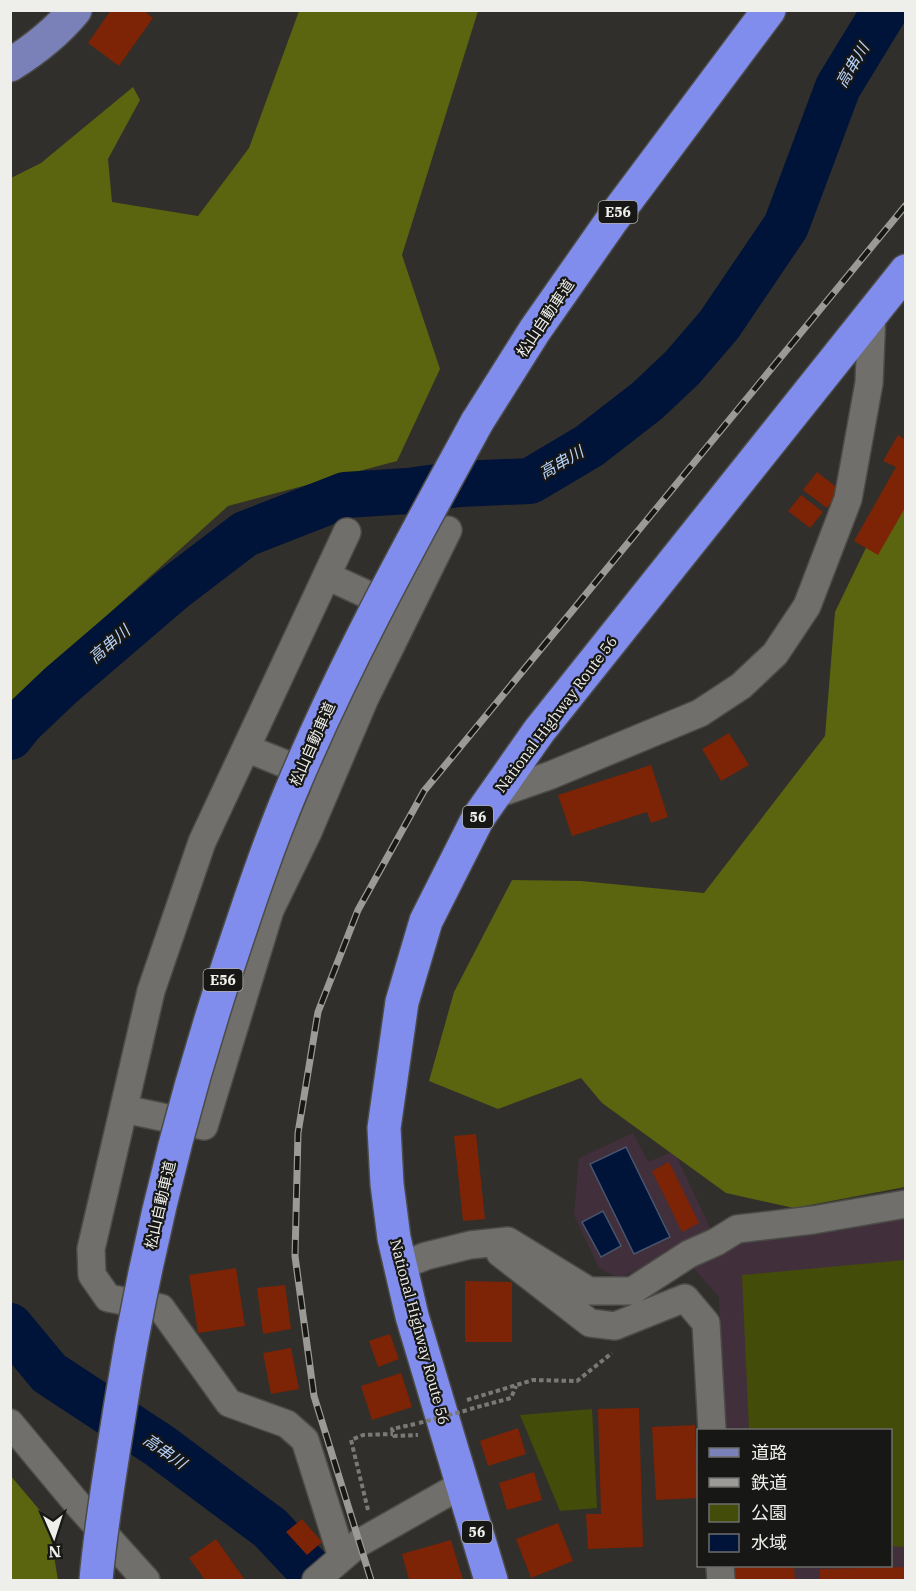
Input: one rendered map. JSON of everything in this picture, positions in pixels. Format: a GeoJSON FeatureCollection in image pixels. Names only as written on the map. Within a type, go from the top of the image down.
{"type":"FeatureCollection","features":[{"type":"Feature","properties":{"kind":"highway","name":"松山自動車道"},"geometry":{"type":"LineString","coordinates":[[96,1581],[132,1331],[154,1228],[178,1131],[213,1012],[254,888],[291,791],[343,677],[398,567],[477,422],[536,330],[612,220],[769,10]]}},
{"type":"Feature","properties":{"kind":"highway","name":"National Highway Route 56"},"geometry":{"type":"LineString","coordinates":[[491,1581],[428,1372],[394,1239],[387,1184],[384,1128],[402,1002],[426,921],[478,818],[539,731],[906,271]]}},
{"type":"Feature","properties":{"kind":"main road"},"geometry":{"type":"LineString","coordinates":[[10,65],[64,24],[75,10]]}},
{"type":"Feature","properties":{"kind":"street"},"geometry":{"type":"LineString","coordinates":[[494,795],[551,775],[700,713],[741,687],[775,654],[807,606],[848,499],[869,383],[872,313]]}},
{"type":"Feature","properties":{"kind":"street"},"geometry":{"type":"LineString","coordinates":[[124,1109],[204,1126],[270,910],[308,832],[365,698],[447,530]]}},
{"type":"Feature","properties":{"kind":"street"},"geometry":{"type":"LineString","coordinates":[[347,532],[202,842],[151,991],[91,1249],[93,1275],[108,1298],[161,1308],[229,1403],[287,1424],[305,1440],[330,1568],[359,1543],[463,1484]]}},
{"type":"Feature","properties":{"kind":"street"},"geometry":{"type":"LineString","coordinates":[[327,576],[406,612]]}},
{"type":"Feature","properties":{"kind":"street"},"geometry":{"type":"LineString","coordinates":[[246,748],[328,782]]}},
{"type":"Feature","properties":{"kind":"street"},"geometry":{"type":"LineString","coordinates":[[401,1266],[426,1256],[470,1245],[508,1241],[589,1290],[632,1291],[689,1254],[716,1242],[736,1229],[813,1220],[906,1204]]}},
{"type":"Feature","properties":{"kind":"street"},"geometry":{"type":"LineString","coordinates":[[487,1244],[590,1323],[615,1326],[685,1298],[706,1323],[712,1429]]}},
{"type":"Feature","properties":{"kind":"street"},"geometry":{"type":"LineString","coordinates":[[10,1423],[146,1581]]}},
{"type":"Feature","properties":{"kind":"path"},"geometry":{"type":"LineString","coordinates":[[459,1402],[533,1380],[577,1381],[613,1352],[615,1326]]}},
{"type":"Feature","properties":{"kind":"path"},"geometry":{"type":"LineString","coordinates":[[393,1434],[392,1429],[511,1398],[517,1386]]}},
{"type":"Feature","properties":{"kind":"path"},"geometry":{"type":"LineString","coordinates":[[374,1534],[351,1440],[363,1435],[393,1434],[394,1437],[424,1434]]}},
{"type":"Feature","properties":{"kind":"shaded area"},"geometry":{"type":"Polygon","coordinates":[[[633,1133],[648,1162],[674,1151],[711,1230],[734,1242],[905,1219],[905,1580],[730,1580],[730,1567],[892,1567],[892,1429],[724,1429],[719,1297],[679,1252],[619,1278],[599,1268],[574,1215],[579,1158],[633,1133]]]}},
{"type":"Feature","properties":{"kind":"green space"},"geometry":{"type":"Polygon","coordinates":[[[299,11],[478,11],[402,255],[440,369],[397,461],[228,506],[83,637],[11,713],[11,178],[41,163],[133,87],[140,100],[108,159],[112,202],[198,216],[249,148],[299,11]]]}},
{"type":"Feature","properties":{"kind":"green space"},"geometry":{"type":"Polygon","coordinates":[[[905,467],[905,1187],[794,1208],[726,1193],[602,1103],[581,1078],[498,1109],[429,1081],[454,992],[512,880],[581,881],[704,893],[825,736],[835,612],[905,467]]]}},
{"type":"Feature","properties":{"kind":"green space"},"geometry":{"type":"Polygon","coordinates":[[[905,1260],[905,1547],[892,1546],[892,1429],[749,1429],[742,1275],[905,1260]]]}},
{"type":"Feature","properties":{"kind":"green space"},"geometry":{"type":"Polygon","coordinates":[[[592,1409],[597,1508],[560,1511],[520,1415],[592,1409]]]}},
{"type":"Feature","properties":{"kind":"green space"},"geometry":{"type":"Polygon","coordinates":[[[10,1475],[48,1520],[58,1580],[11,1580],[10,1475]]]}},
{"type":"Feature","properties":{"kind":"water"},"geometry":{"type":"Polygon","coordinates":[[[626,1147],[670,1237],[634,1254],[590,1164],[626,1147]]]}},
{"type":"Feature","properties":{"kind":"water"},"geometry":{"type":"Polygon","coordinates":[[[603,1211],[621,1246],[601,1257],[582,1222],[603,1211]]]}},
{"type":"Feature","properties":{"kind":"building"},"geometry":{"type":"Polygon","coordinates":[[[111,10],[143,10],[153,18],[119,66],[88,43],[111,10]]]}},
{"type":"Feature","properties":{"kind":"building"},"geometry":{"type":"Polygon","coordinates":[[[898,435],[906,440],[906,506],[878,555],[854,541],[896,467],[883,461],[898,435]]]}},
{"type":"Feature","properties":{"kind":"building"},"geometry":{"type":"Polygon","coordinates":[[[817,472],[840,490],[827,508],[803,490],[817,472]]]}},
{"type":"Feature","properties":{"kind":"building"},"geometry":{"type":"Polygon","coordinates":[[[801,495],[823,512],[810,528],[788,511],[801,495]]]}},
{"type":"Feature","properties":{"kind":"building"},"geometry":{"type":"Polygon","coordinates":[[[729,733],[749,765],[721,781],[702,749],[729,733]]]}},
{"type":"Feature","properties":{"kind":"building"},"geometry":{"type":"Polygon","coordinates":[[[651,765],[668,817],[651,823],[647,812],[572,836],[558,795],[651,765]]]}},
{"type":"Feature","properties":{"kind":"building"},"geometry":{"type":"Polygon","coordinates":[[[476,1134],[485,1219],[463,1221],[454,1136],[476,1134]]]}},
{"type":"Feature","properties":{"kind":"building"},"geometry":{"type":"Polygon","coordinates":[[[669,1162],[699,1223],[682,1232],[652,1171],[669,1162]]]}},
{"type":"Feature","properties":{"kind":"building"},"geometry":{"type":"Polygon","coordinates":[[[236,1268],[245,1326],[198,1333],[189,1275],[236,1268]]]}},
{"type":"Feature","properties":{"kind":"building"},"geometry":{"type":"Polygon","coordinates":[[[465,1281],[512,1282],[512,1342],[465,1342],[465,1281]]]}},
{"type":"Feature","properties":{"kind":"building"},"geometry":{"type":"Polygon","coordinates":[[[285,1285],[291,1329],[263,1334],[257,1288],[285,1285]]]}},
{"type":"Feature","properties":{"kind":"building"},"geometry":{"type":"Polygon","coordinates":[[[390,1334],[399,1359],[378,1367],[369,1341],[390,1334]]]}},
{"type":"Feature","properties":{"kind":"building"},"geometry":{"type":"Polygon","coordinates":[[[291,1348],[299,1389],[271,1394],[263,1353],[291,1348]]]}},
{"type":"Feature","properties":{"kind":"building"},"geometry":{"type":"Polygon","coordinates":[[[401,1373],[412,1407],[372,1420],[361,1386],[401,1373]]]}},
{"type":"Feature","properties":{"kind":"building"},"geometry":{"type":"Polygon","coordinates":[[[639,1408],[643,1547],[588,1549],[586,1514],[601,1514],[598,1409],[639,1408]]]}},
{"type":"Feature","properties":{"kind":"building"},"geometry":{"type":"Polygon","coordinates":[[[695,1425],[697,1498],[656,1500],[652,1427],[695,1425]]]}},
{"type":"Feature","properties":{"kind":"building"},"geometry":{"type":"Polygon","coordinates":[[[518,1428],[526,1454],[488,1466],[480,1441],[518,1428]]]}},
{"type":"Feature","properties":{"kind":"building"},"geometry":{"type":"Polygon","coordinates":[[[534,1472],[542,1500],[507,1510],[499,1483],[534,1472]]]}},
{"type":"Feature","properties":{"kind":"building"},"geometry":{"type":"Polygon","coordinates":[[[302,1519],[322,1542],[307,1555],[286,1532],[302,1519]]]}},
{"type":"Feature","properties":{"kind":"building"},"geometry":{"type":"Polygon","coordinates":[[[558,1523],[573,1561],[531,1578],[516,1539],[558,1523]]]}},
{"type":"Feature","properties":{"kind":"building"},"geometry":{"type":"Polygon","coordinates":[[[216,1539],[245,1580],[205,1580],[189,1558],[216,1539]]]}},
{"type":"Feature","properties":{"kind":"building"},"geometry":{"type":"Polygon","coordinates":[[[451,1540],[463,1580],[409,1580],[402,1554],[451,1540]]]}},
{"type":"Feature","properties":{"kind":"building"},"geometry":{"type":"Polygon","coordinates":[[[730,1567],[794,1567],[795,1580],[731,1580],[730,1567]]]}},
{"type":"Feature","properties":{"kind":"building"},"geometry":{"type":"Polygon","coordinates":[[[906,1567],[906,1580],[820,1580],[820,1569],[906,1567]]]}},
{"type":"Feature","properties":{"kind":"waterway","name":"高串川"},"geometry":{"type":"LineString","coordinates":[[10,737],[21,723],[61,685],[173,589],[245,534],[345,495],[408,491],[459,484],[530,481],[589,446],[647,401],[682,368],[719,325],[786,226],[838,87],[885,10]]}},
{"type":"Feature","properties":{"kind":"waterway","name":"高串川"},"geometry":{"type":"LineString","coordinates":[[10,1326],[49,1373],[160,1446],[270,1528],[319,1580]]}},
{"type":"Feature","properties":{"kind":"railway"},"geometry":{"type":"LineString","coordinates":[[371,1580],[314,1396],[295,1256],[298,1133],[318,1012],[358,910],[424,791],[906,205]]}}]}
